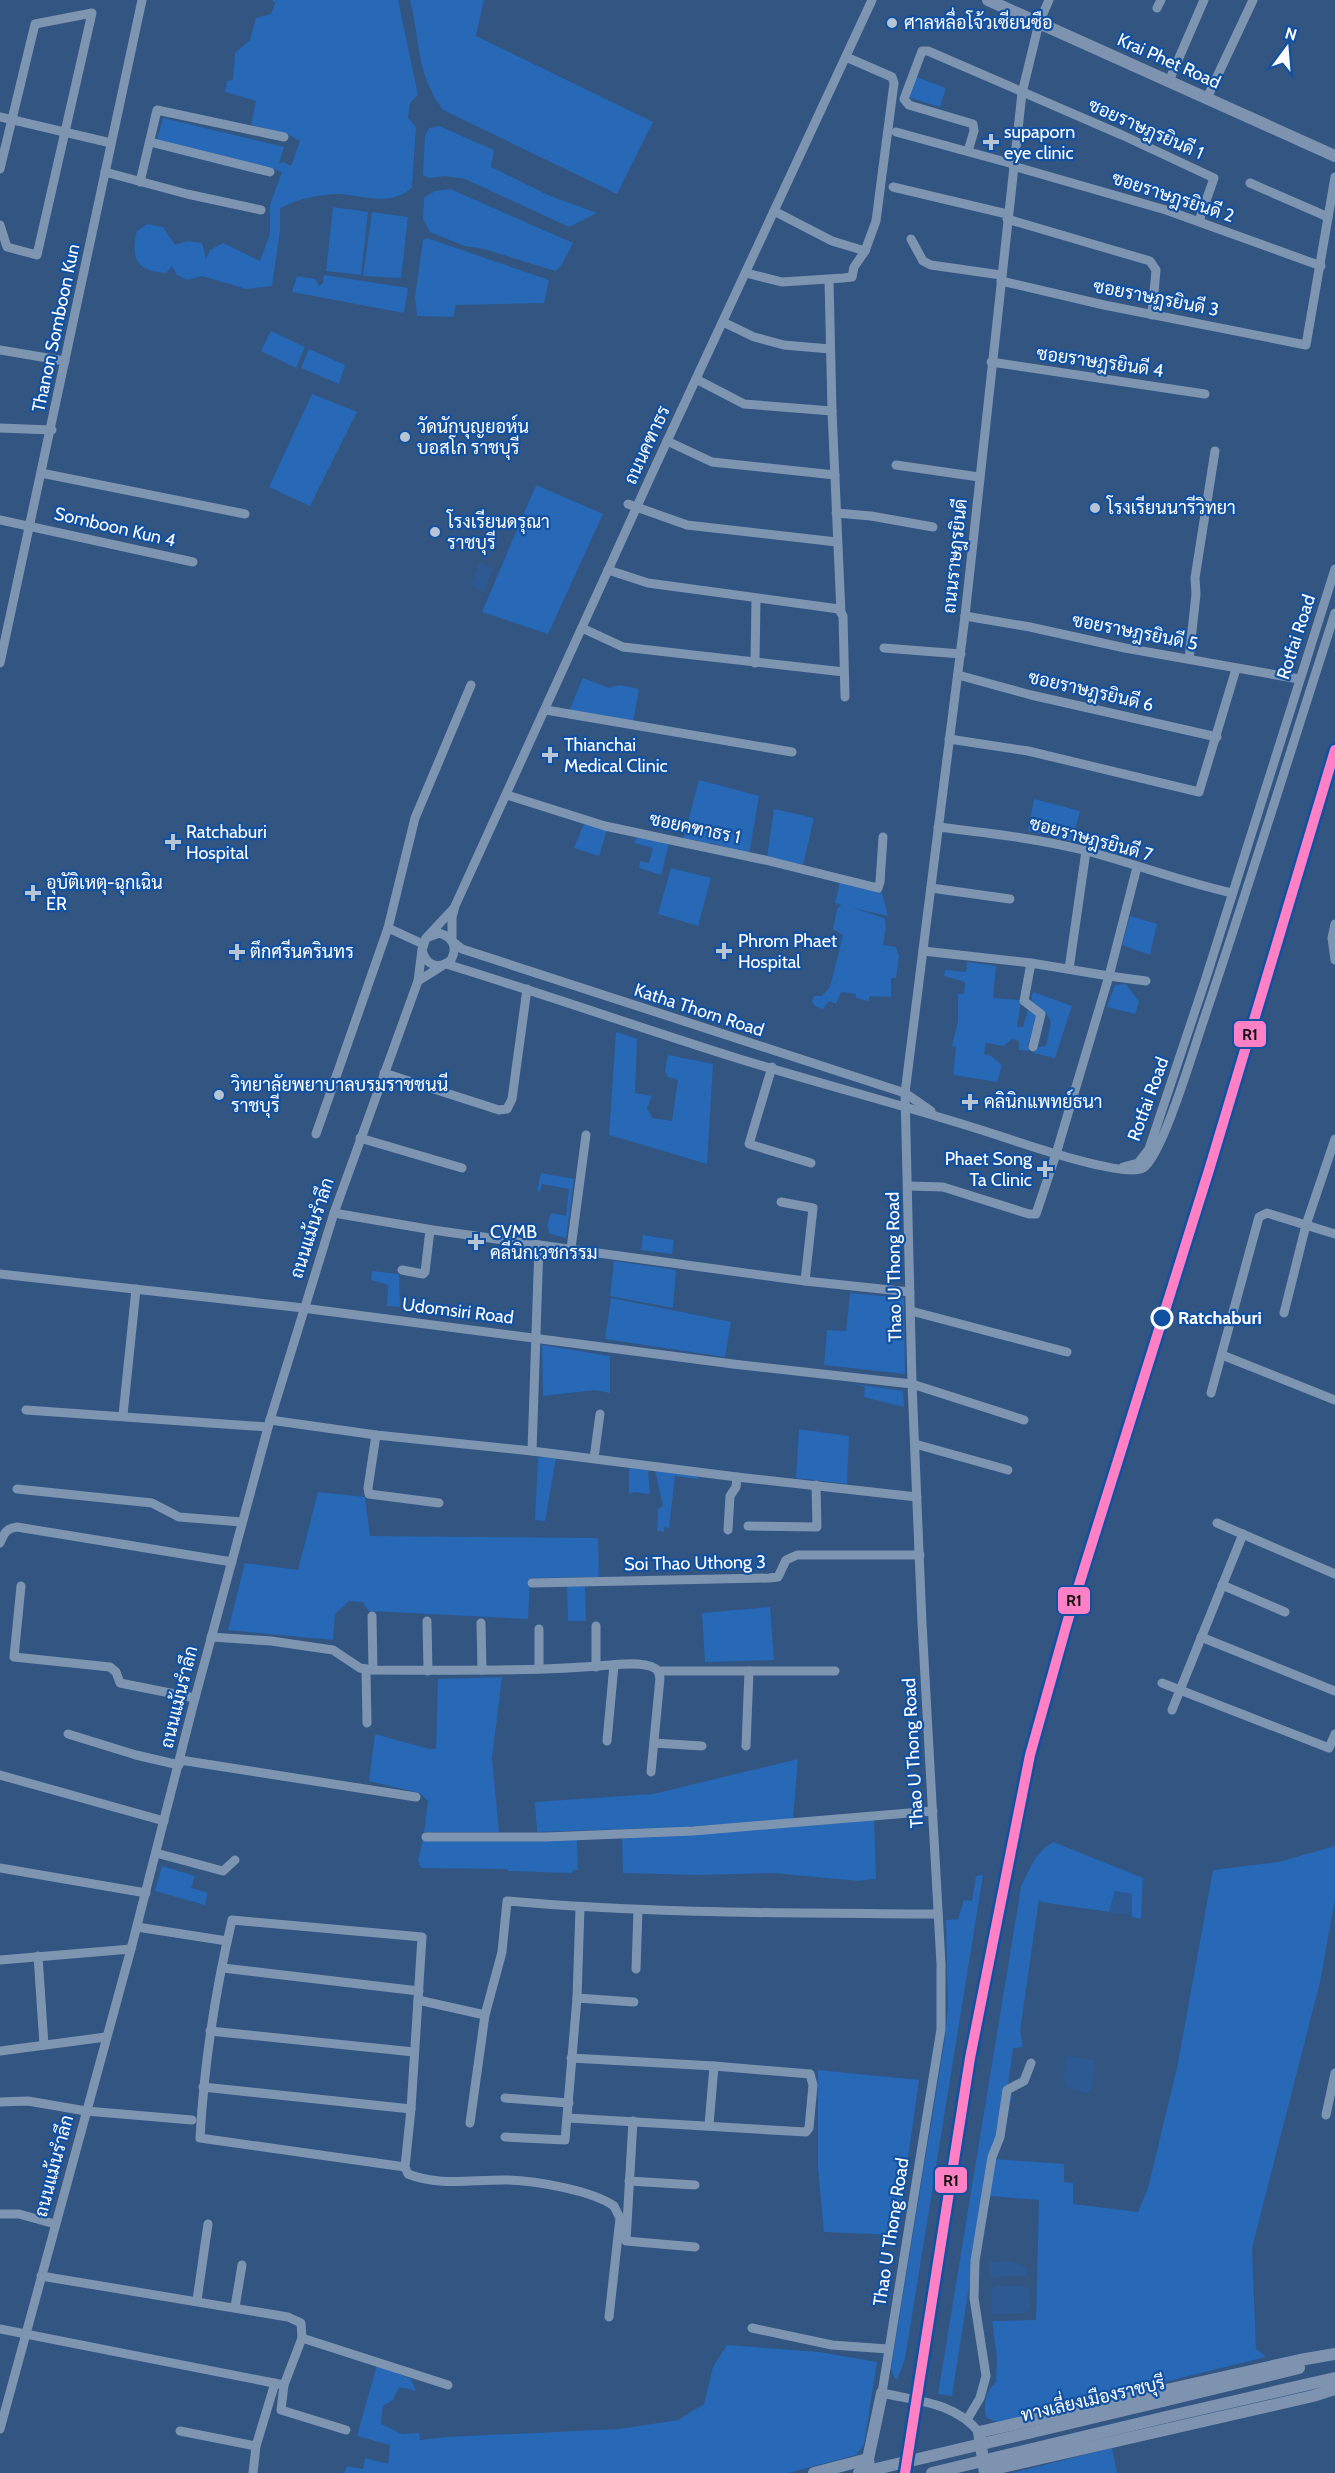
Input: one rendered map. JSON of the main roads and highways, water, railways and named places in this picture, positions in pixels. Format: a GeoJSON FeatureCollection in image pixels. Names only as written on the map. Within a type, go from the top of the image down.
{"type":"FeatureCollection","features":[{"type":"Feature","properties":{"kind":"main road","name":"Krai Phet Road"},"geometry":{"type":"LineString","coordinates":[[988,0],[1335,156]]}},
{"type":"Feature","properties":{"kind":"main road"},"geometry":{"type":"LineString","coordinates":[[1335,2354],[979,2432],[985,2472],[1335,2389]]}},
{"type":"Feature","properties":{"kind":"main road","name":"ทางเลี่ยงเมืองราชบุรี"},"geometry":{"type":"LineString","coordinates":[[859,2473],[1335,2360]]}},
{"type":"Feature","properties":{"kind":"main road","name":"ทางเลี่ยงเมืองราชบุรี"},"geometry":{"type":"LineString","coordinates":[[932,2473],[1335,2378]]}},
{"type":"Feature","properties":{"kind":"main road"},"geometry":{"type":"LineString","coordinates":[[870,2473],[868,2459],[882,2393]]}},
{"type":"Feature","properties":{"kind":"main road"},"geometry":{"type":"LineString","coordinates":[[814,2473],[868,2459]]}},
{"type":"Feature","properties":{"kind":"place","name":"ศาลหลื่อโจ้วเซียนซือ"},"geometry":{"type":"Point","coordinates":[892,23]}},
{"type":"Feature","properties":{"kind":"place","name":"supaporn eye clinic"},"geometry":{"type":"Point","coordinates":[991,142]}},
{"type":"Feature","properties":{"kind":"place","name":"วัดนักบุญยอห์น บอสโก ราชบุรี"},"geometry":{"type":"Point","coordinates":[405,437]}},
{"type":"Feature","properties":{"kind":"place","name":"โรงเรียนนารีวิทยา"},"geometry":{"type":"Point","coordinates":[1095,508]}},
{"type":"Feature","properties":{"kind":"place","name":"โรงเรียนดรุณา ราชบุรี"},"geometry":{"type":"Point","coordinates":[435,532]}},
{"type":"Feature","properties":{"kind":"place","name":"Thianchai Medical Clinic"},"geometry":{"type":"Point","coordinates":[550,755]}},
{"type":"Feature","properties":{"kind":"place","name":"Ratchaburi Hospital"},"geometry":{"type":"Point","coordinates":[173,842]}},
{"type":"Feature","properties":{"kind":"place","name":"อุบัติเหตุ-ฉุกเฉิน ER"},"geometry":{"type":"Point","coordinates":[33,893]}},
{"type":"Feature","properties":{"kind":"place","name":"Phrom Phaet Hospital"},"geometry":{"type":"Point","coordinates":[724,951]}},
{"type":"Feature","properties":{"kind":"place","name":"ตึกศรีนครินทร"},"geometry":{"type":"Point","coordinates":[237,952]}},
{"type":"Feature","properties":{"kind":"place","name":"วิทยาลัยพยาบาลบรมราชชนนี ราชบุรี"},"geometry":{"type":"Point","coordinates":[219,1095]}},
{"type":"Feature","properties":{"kind":"place","name":"คลินิกแพทย์ธนา"},"geometry":{"type":"Point","coordinates":[970,1102]}},
{"type":"Feature","properties":{"kind":"place","name":"Phaet Song Ta Clinic"},"geometry":{"type":"Point","coordinates":[1045,1169]}},
{"type":"Feature","properties":{"kind":"place","name":"CVMB คลีนิกเวชกรรม"},"geometry":{"type":"Point","coordinates":[476,1242]}},
{"type":"Feature","properties":{"kind":"place","name":"Ratchaburi"},"geometry":{"type":"Point","coordinates":[1162,1318]}}]}
